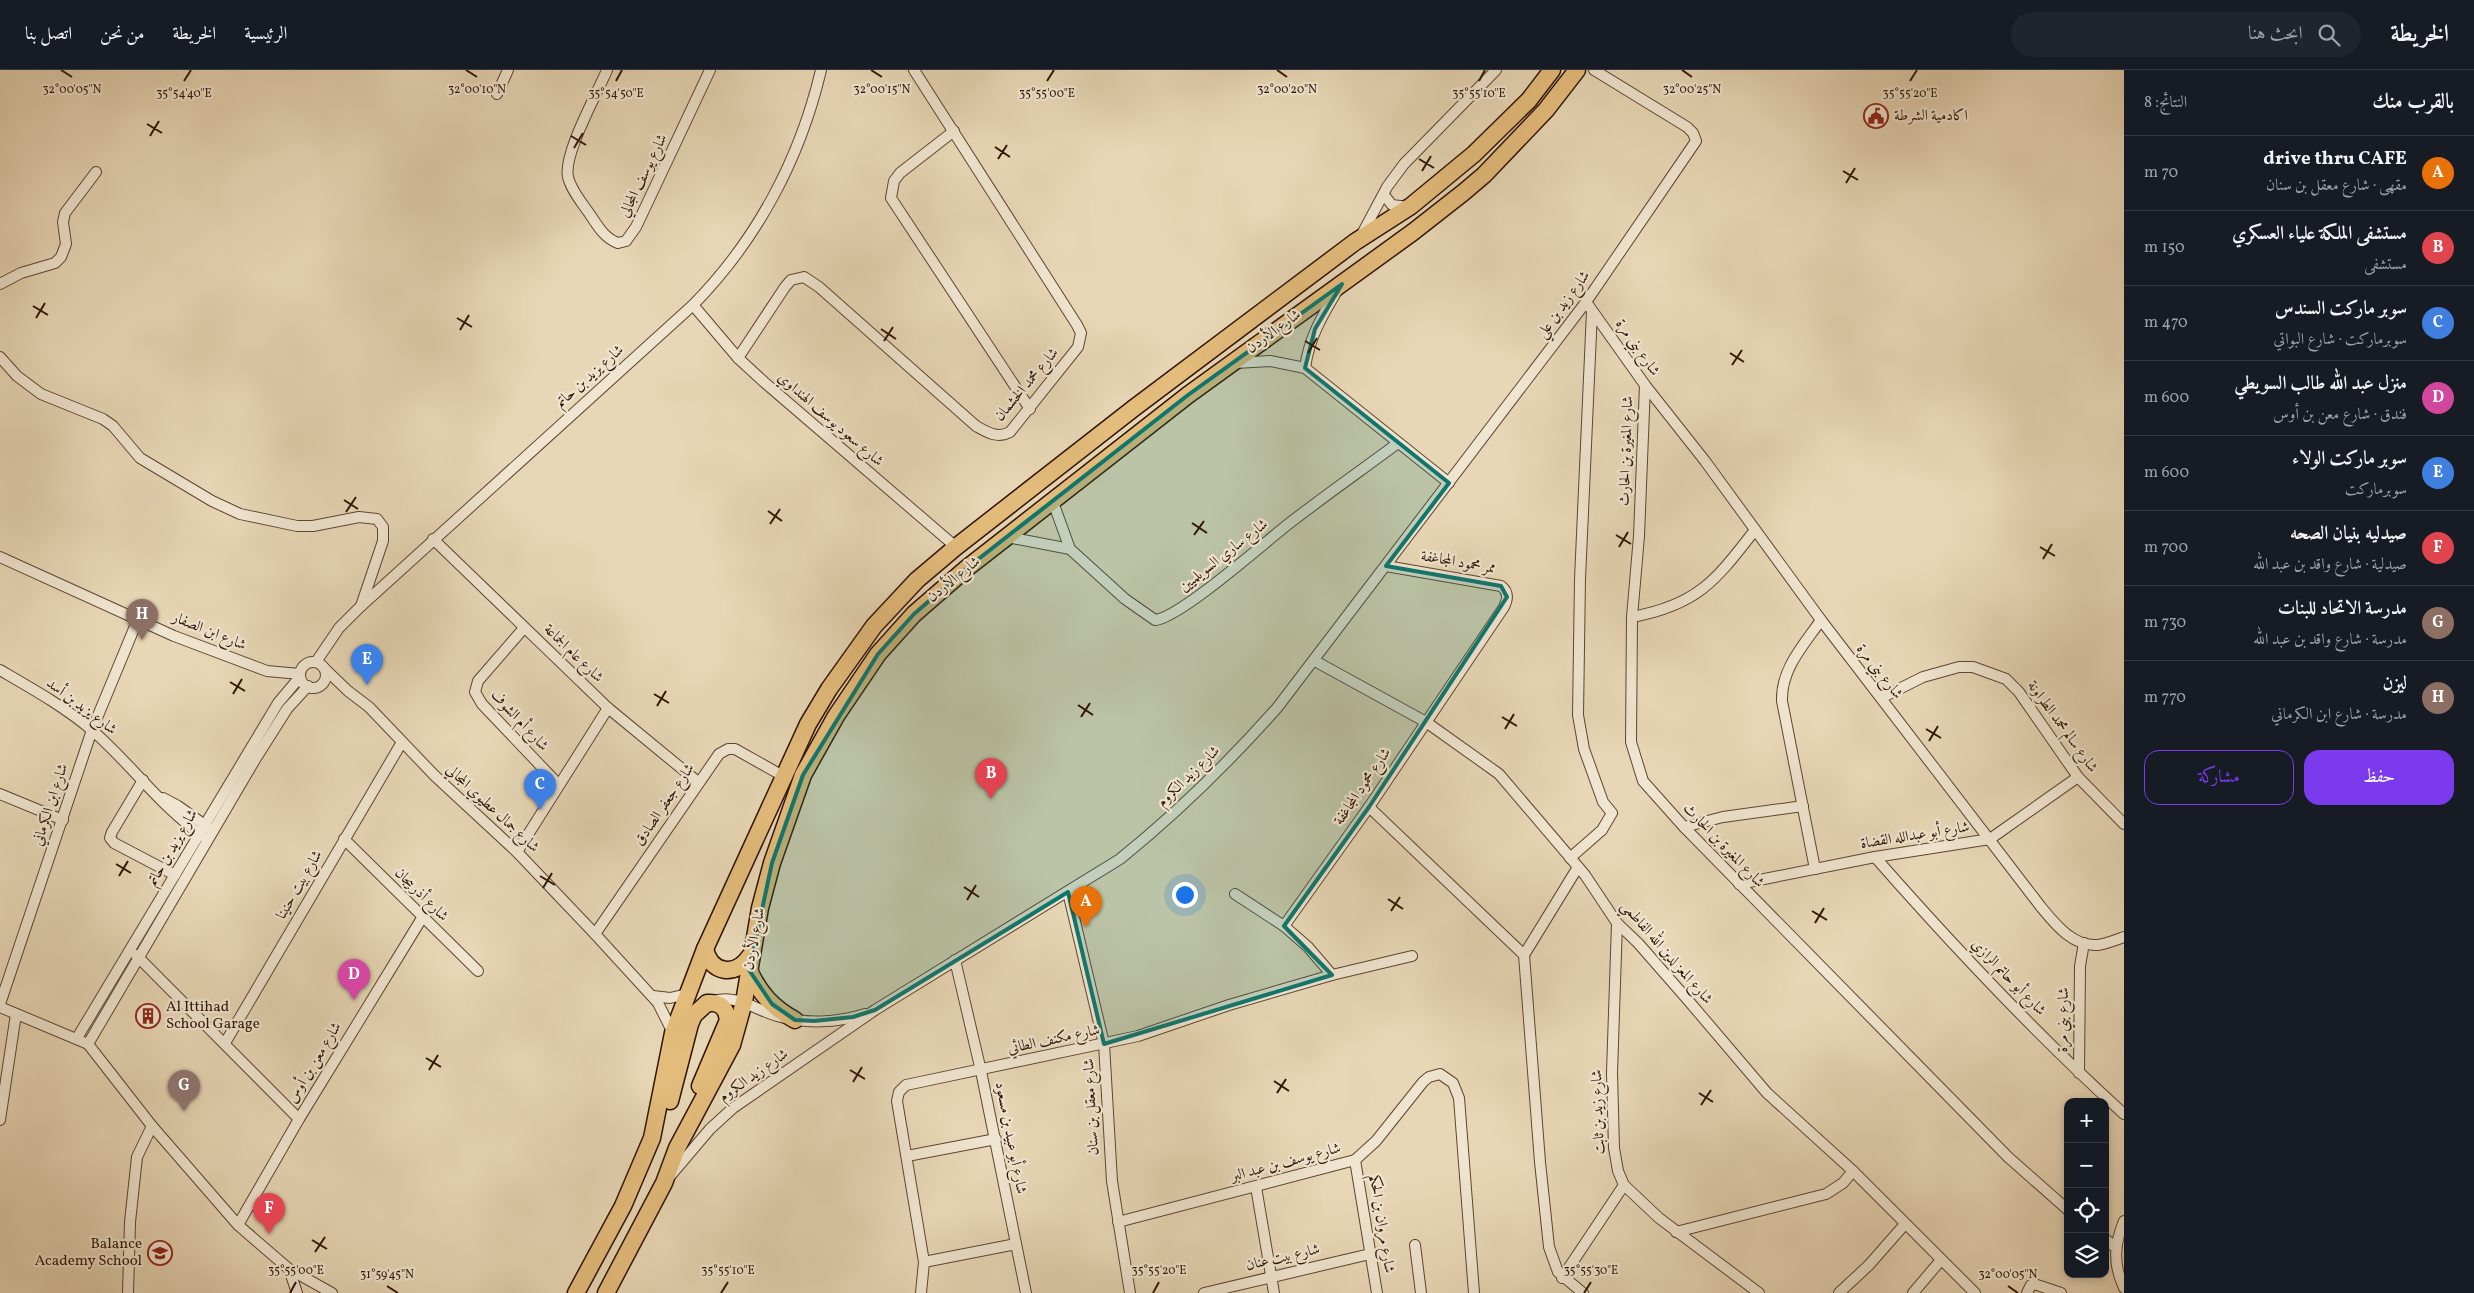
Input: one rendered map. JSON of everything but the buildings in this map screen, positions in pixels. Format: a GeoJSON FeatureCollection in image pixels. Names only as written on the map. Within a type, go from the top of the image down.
{"type":"FeatureCollection","features":[{"type":"Feature","properties":{"kind":"highway","name":"شارع الأردن"},"geometry":{"type":"LineString","coordinates":[[576,1293],[623,1206],[652,1138],[673,1033],[705,949],[808,724],[829,689],[874,626],[917,580],[956,547],[1134,408],[1356,242],[1411,206],[1501,130],[1529,100],[1552,70]]}},
{"type":"Feature","properties":{"kind":"highway","name":"شارع الأردن"},"geometry":{"type":"LineString","coordinates":[[606,1293],[664,1183],[677,1148],[732,1045],[744,1002],[767,881],[792,803],[803,775],[836,716],[872,662],[899,630],[930,599],[1231,364],[1413,232],[1484,175],[1546,110],[1577,70]]}},
{"type":"Feature","properties":{"kind":"highway"},"geometry":{"type":"LineString","coordinates":[[705,949],[707,958],[713,965],[729,971],[750,963],[762,994],[782,1013],[795,1020]]}},
{"type":"Feature","properties":{"kind":"highway"},"geometry":{"type":"LineString","coordinates":[[652,1138],[668,1108],[694,1015],[707,1003],[715,1002],[727,1012],[728,1020],[681,1130],[677,1148]]}},
{"type":"Feature","properties":{"kind":"street"},"geometry":{"type":"LineString","coordinates":[[497,94],[508,70]]}},
{"type":"Feature","properties":{"kind":"street","name":"شارع يوسف المجالي"},"geometry":{"type":"LineString","coordinates":[[607,70],[570,153],[567,169],[570,182],[588,212],[608,238],[618,243],[626,241],[636,227],[710,70]]}},
{"type":"Feature","properties":{"kind":"street","name":"شارع يزيد بن حاتم"},"geometry":{"type":"LineString","coordinates":[[320,665],[336,632],[360,607],[693,305],[726,269],[763,217],[799,139],[821,70]]}},
{"type":"Feature","properties":{"kind":"street","name":"شارع محمد الخشمان"},"geometry":{"type":"LineString","coordinates":[[738,358],[785,288],[792,280],[804,277],[820,287],[976,426],[989,433],[1002,436],[1010,432],[1078,347],[1081,333],[914,70]]}},
{"type":"Feature","properties":{"kind":"street"},"geometry":{"type":"LineString","coordinates":[[1356,242],[1372,220],[1384,195],[1404,164],[1496,70]]}},
{"type":"Feature","properties":{"kind":"street","name":"شارع زيد بن علي"},"geometry":{"type":"LineString","coordinates":[[1449,483],[1586,302],[1696,141],[1693,133],[1687,127],[1594,70]]}},
{"type":"Feature","properties":{"kind":"street"},"geometry":{"type":"LineString","coordinates":[[954,131],[900,173],[894,181],[891,198],[1030,408]]}},
{"type":"Feature","properties":{"kind":"street"},"geometry":{"type":"LineString","coordinates":[[0,284],[21,274],[58,261],[66,248],[63,222],[65,213],[96,172]]}},
{"type":"Feature","properties":{"kind":"street"},"geometry":{"type":"LineString","coordinates":[[1384,195],[1392,204],[1404,207],[1411,206]]}},
{"type":"Feature","properties":{"kind":"street"},"geometry":{"type":"LineString","coordinates":[[1304,368],[1307,350],[1315,329],[1342,284]]}},
{"type":"Feature","properties":{"kind":"street","name":"شارع بني مرة"},"geometry":{"type":"LineString","coordinates":[[1586,302],[1645,385],[1705,461],[1821,620],[2056,925],[2069,936],[2084,943],[2080,966],[2079,1073]]}},
{"type":"Feature","properties":{"kind":"street","name":"شارع سعود يوسف الهنداوي"},"geometry":{"type":"LineString","coordinates":[[693,305],[738,358],[820,432],[956,547]]}},
{"type":"Feature","properties":{"kind":"street"},"geometry":{"type":"LineString","coordinates":[[1570,858],[1602,830],[1612,813],[1603,802],[1584,749],[1578,715],[1580,579],[1592,310]]}},
{"type":"Feature","properties":{"kind":"street"},"geometry":{"type":"LineString","coordinates":[[0,358],[17,376],[41,394],[113,426],[140,458],[219,504],[240,514],[297,526],[313,526],[359,517],[377,520],[383,527],[383,541],[360,607]]}},
{"type":"Feature","properties":{"kind":"street"},"geometry":{"type":"LineString","coordinates":[[1231,364],[1270,361],[1304,368],[1449,483]]}},
{"type":"Feature","properties":{"kind":"street","name":"شارع المغيرة بن الحارث"},"geometry":{"type":"LineString","coordinates":[[1645,385],[1639,536],[1632,616],[1631,742],[1634,759],[1642,781],[1739,884],[2008,1157],[2064,1206]]}},
{"type":"Feature","properties":{"kind":"street","name":"شارع ساري السويلميين"},"geometry":{"type":"LineString","coordinates":[[1053,502],[1070,549],[1155,620],[1166,618],[1398,442]]}},
{"type":"Feature","properties":{"kind":"street","name":"شارع زيد الكروم"},"geometry":{"type":"LineString","coordinates":[[664,1183],[699,1141],[733,1108],[875,1010],[1120,859],[1158,829],[1246,743],[1315,662],[1449,483]]}},
{"type":"Feature","properties":{"kind":"street"},"geometry":{"type":"LineString","coordinates":[[1632,616],[1660,612],[1679,605],[1696,594],[1728,565],[1755,530]]}},
{"type":"Feature","properties":{"kind":"street"},"geometry":{"type":"LineString","coordinates":[[1007,538],[1070,549]]}},
{"type":"Feature","properties":{"kind":"street","name":"شارع عام الجماعة"},"geometry":{"type":"LineString","coordinates":[[434,540],[608,708],[698,782]]}},
{"type":"Feature","properties":{"kind":"street","name":"شارع ابن الصفار"},"geometry":{"type":"LineString","coordinates":[[0,557],[138,618],[174,636],[267,672],[300,676]]}},
{"type":"Feature","properties":{"kind":"street","name":"ممر محمود المجاغفة"},"geometry":{"type":"LineString","coordinates":[[1386,566],[1501,586],[1505,589],[1507,597],[1504,607]]}},
{"type":"Feature","properties":{"kind":"street","name":"شارع محمود المجاغفة"},"geometry":{"type":"LineString","coordinates":[[1284,926],[1369,807],[1504,607]]}},
{"type":"Feature","properties":{"kind":"street","name":"شارع ابن الكرماني"},"geometry":{"type":"LineString","coordinates":[[0,1005],[92,730],[138,618]]}},
{"type":"Feature","properties":{"kind":"street"},"geometry":{"type":"LineString","coordinates":[[1815,869],[1782,701],[1781,686],[1786,671],[1821,620]]}},
{"type":"Feature","properties":{"kind":"street","name":"شارع أم الشوف"},"geometry":{"type":"LineString","coordinates":[[524,628],[478,681],[475,692],[482,704],[558,784]]}},
{"type":"Feature","properties":{"kind":"street","name":"شارع المعز لدين الله الفاطمي"},"geometry":{"type":"LineString","coordinates":[[1315,662],[1426,722],[1499,774],[1578,867],[1617,923],[1638,943],[1767,1093],[1853,1171],[1975,1293]]}},
{"type":"Feature","properties":{"kind":"street"},"geometry":{"type":"LineString","coordinates":[[305,664],[320,665],[325,677],[323,682],[316,687],[308,686],[300,676],[305,664]]}},
{"type":"Feature","properties":{"kind":"street","name":"شارع جمال عطيوي المجالي"},"geometry":{"type":"LineString","coordinates":[[320,665],[348,691],[369,707],[434,776],[516,852],[596,934],[653,996],[663,1010],[673,1033]]}},
{"type":"Feature","properties":{"kind":"street","name":"شارع سالم محمد الطراونة"},"geometry":{"type":"LineString","coordinates":[[1880,698],[1923,678],[1960,668],[1973,667],[2006,679],[2019,692],[2078,777],[2124,824]]}},
{"type":"Feature","properties":{"kind":"street","name":"شارع يزيد بن أسد"},"geometry":{"type":"LineString","coordinates":[[0,670],[92,730],[160,796],[178,806],[201,829],[210,835]]}},
{"type":"Feature","properties":{"kind":"street","name":"شارع يزيد بن حاتم"},"geometry":{"type":"LineString","coordinates":[[77,1038],[278,702],[300,676]]}},
{"type":"Feature","properties":{"kind":"street","name":"شارع جمال عطيوي المجالي"},"geometry":{"type":"LineString","coordinates":[[323,682],[348,691]]}},
{"type":"Feature","properties":{"kind":"street","name":"شارع يزيد بن حاتم"},"geometry":{"type":"LineString","coordinates":[[88,1044],[210,835],[287,709],[308,686]]}},
{"type":"Feature","properties":{"kind":"street"},"geometry":{"type":"LineString","coordinates":[[516,852],[608,708]]}},
{"type":"Feature","properties":{"kind":"street","name":"شارع بيت حنينا"},"geometry":{"type":"LineString","coordinates":[[225,1043],[402,742]]}},
{"type":"Feature","properties":{"kind":"street","name":"شارع جعفر الصادق"},"geometry":{"type":"LineString","coordinates":[[596,934],[698,782],[719,754],[728,749],[735,749],[783,776]]}},
{"type":"Feature","properties":{"kind":"street","name":"شارع أبو عبدالله القضاة"},"geometry":{"type":"LineString","coordinates":[[1739,884],[1876,857],[1990,838],[2078,777]]}},
{"type":"Feature","properties":{"kind":"street"},"geometry":{"type":"LineString","coordinates":[[143,780],[110,838],[114,843],[175,875]]}},
{"type":"Feature","properties":{"kind":"street"},"geometry":{"type":"LineString","coordinates":[[0,794],[63,820]]}},
{"type":"Feature","properties":{"kind":"street"},"geometry":{"type":"LineString","coordinates":[[1684,827],[1723,817],[1803,806]]}},
{"type":"Feature","properties":{"kind":"street"},"geometry":{"type":"LineString","coordinates":[[1369,807],[1524,955]]}},
{"type":"Feature","properties":{"kind":"street","name":"شارع أذربيجان"},"geometry":{"type":"LineString","coordinates":[[344,839],[422,918],[478,971]]}},
{"type":"Feature","properties":{"kind":"street","name":"شارع أبو حاتم الرازي"},"geometry":{"type":"LineString","coordinates":[[1876,857],[1916,904],[2079,1073],[2124,1114]]}},
{"type":"Feature","properties":{"kind":"street"},"geometry":{"type":"LineString","coordinates":[[1578,867],[1524,955],[1530,1050],[1548,1237],[1554,1266],[1562,1278],[1583,1293]]}},
{"type":"Feature","properties":{"kind":"street","name":"شارع معقل بن سنان"},"geometry":{"type":"LineString","coordinates":[[1068,892],[1104,1044],[1108,1133],[1118,1222],[1130,1293]]}},
{"type":"Feature","properties":{"kind":"street"},"geometry":{"type":"LineString","coordinates":[[1235,894],[1284,926],[1308,947],[1332,975]]}},
{"type":"Feature","properties":{"kind":"street","name":"شارع معن بن أوس"},"geometry":{"type":"LineString","coordinates":[[238,1225],[299,1119],[422,918]]}},
{"type":"Feature","properties":{"kind":"street","name":"شارع زيد بن ثابت"},"geometry":{"type":"LineString","coordinates":[[1617,923],[1612,1073],[1614,1148],[1618,1171],[1624,1185],[1676,1232],[1752,1291]]}},
{"type":"Feature","properties":{"kind":"street"},"geometry":{"type":"LineString","coordinates":[[2084,943],[2098,945],[2124,938]]}},
{"type":"Feature","properties":{"kind":"street"},"geometry":{"type":"LineString","coordinates":[[130,951],[140,957],[299,1119]]}},
{"type":"Feature","properties":{"kind":"street","name":"شارع مكنف الطائي"},"geometry":{"type":"LineString","coordinates":[[921,1293],[924,1262],[897,1101],[902,1088],[910,1083],[981,1071],[1104,1044],[1158,1030],[1229,1005],[1332,975],[1412,956]]}},
{"type":"Feature","properties":{"kind":"street","name":"شارع أبو عبيد بن مسعود"},"geometry":{"type":"LineString","coordinates":[[955,960],[996,1140],[1026,1293]]}},
{"type":"Feature","properties":{"kind":"street"},"geometry":{"type":"LineString","coordinates":[[653,996],[670,998],[687,994]]}},
{"type":"Feature","properties":{"kind":"street","name":"شارع زيد الكروم"},"geometry":{"type":"LineString","coordinates":[[707,1003],[719,999],[744,1002],[768,1013],[795,1020],[834,1021],[875,1010]]}},
{"type":"Feature","properties":{"kind":"street"},"geometry":{"type":"LineString","coordinates":[[0,1005],[16,1014],[88,1044],[152,1126],[238,1225],[289,1269],[332,1293]]}},
{"type":"Feature","properties":{"kind":"street"},"geometry":{"type":"LineString","coordinates":[[0,1120],[16,1014]]}},
{"type":"Feature","properties":{"kind":"street","name":"شارع يوسف بن عبد البر"},"geometry":{"type":"LineString","coordinates":[[1118,1222],[1355,1160],[1376,1141],[1429,1077],[1440,1074],[1452,1083],[1459,1098],[1474,1293]]}},
{"type":"Feature","properties":{"kind":"street"},"geometry":{"type":"LineString","coordinates":[[128,1293],[130,1222],[137,1157],[152,1126]]}},
{"type":"Feature","properties":{"kind":"street"},"geometry":{"type":"LineString","coordinates":[[906,1156],[996,1140]]}},
{"type":"Feature","properties":{"kind":"street","name":"شارع مروان بن الحكم"},"geometry":{"type":"LineString","coordinates":[[1355,1160],[1377,1293]]}},
{"type":"Feature","properties":{"kind":"street"},"geometry":{"type":"LineString","coordinates":[[1676,1232],[1819,1196],[1842,1183],[1853,1171]]}},
{"type":"Feature","properties":{"kind":"street"},"geometry":{"type":"LineString","coordinates":[[1562,1278],[1624,1185]]}},
{"type":"Feature","properties":{"kind":"street"},"geometry":{"type":"LineString","coordinates":[[1256,1186],[1274,1293]]}},
{"type":"Feature","properties":{"kind":"street"},"geometry":{"type":"LineString","coordinates":[[2124,1221],[2116,1247],[2115,1259],[2124,1288]]}},
{"type":"Feature","properties":{"kind":"street"},"geometry":{"type":"LineString","coordinates":[[1839,1293],[1869,1265],[1906,1224]]}},
{"type":"Feature","properties":{"kind":"street"},"geometry":{"type":"LineString","coordinates":[[2109,1242],[2116,1247]]}},
{"type":"Feature","properties":{"kind":"street"},"geometry":{"type":"LineString","coordinates":[[924,1262],[1016,1244]]}},
{"type":"Feature","properties":{"kind":"street"},"geometry":{"type":"LineString","coordinates":[[1414,1246],[1421,1293]]}},
{"type":"Feature","properties":{"kind":"street","name":"شارع بيت عنان"},"geometry":{"type":"LineString","coordinates":[[1204,1293],[1370,1254]]}},
{"type":"Feature","properties":{"kind":"street"},"geometry":{"type":"LineString","coordinates":[[1913,1293],[1941,1260]]}},
{"type":"Feature","properties":{"kind":"street"},"geometry":{"type":"LineString","coordinates":[[289,1269],[297,1293]]}},
{"type":"Feature","properties":{"kind":"street"},"geometry":{"type":"LineString","coordinates":[[2027,1293],[2031,1285],[2034,1284],[2061,1293]]}},
{"type":"Feature","properties":{"kind":"highlighted area"},"geometry":{"type":"Polygon","coordinates":[[[1342,284],[1315,329],[1305,368],[1449,483],[1386,566],[1501,586],[1507,597],[1369,807],[1284,926],[1332,975],[1104,1044],[1068,892],[875,1010],[853,1017],[814,1021],[795,1020],[772,1004],[749,970],[772,863],[803,775],[878,654],[914,614],[967,568],[1188,395],[1342,284]]]}},
{"type":"Feature","properties":{"kind":"place","name":"اكادمية الشرطة"},"geometry":{"type":"Point","coordinates":[1876,116]}},
{"type":"Feature","properties":{"kind":"place","name":"ليزن"},"geometry":{"type":"Point","coordinates":[142,640]}},
{"type":"Feature","properties":{"kind":"place","name":"سوبر ماركت الولاء"},"geometry":{"type":"Point","coordinates":[367,685]}},
{"type":"Feature","properties":{"kind":"place","name":"مستشفى الملكة علياء العسكري"},"geometry":{"type":"Point","coordinates":[991,799]}},
{"type":"Feature","properties":{"kind":"place","name":"سوبر ماركت السندس"},"geometry":{"type":"Point","coordinates":[540,810]}},
{"type":"Feature","properties":{"kind":"place","name":"drive thru CAFE"},"geometry":{"type":"Point","coordinates":[1086,927]}},
{"type":"Feature","properties":{"kind":"place","name":"منزل عبد الله طالب السويطي"},"geometry":{"type":"Point","coordinates":[354,1000]}},
{"type":"Feature","properties":{"kind":"place","name":"Al Ittihad School Garage"},"geometry":{"type":"Point","coordinates":[148,1016]}},
{"type":"Feature","properties":{"kind":"place","name":"مدرسة الاتحاد للبنات"},"geometry":{"type":"Point","coordinates":[184,1111]}},
{"type":"Feature","properties":{"kind":"place","name":"صيدليه بنيان الصحه"},"geometry":{"type":"Point","coordinates":[269,1234]}},
{"type":"Feature","properties":{"kind":"place","name":"Balance Academy School"},"geometry":{"type":"Point","coordinates":[160,1253]}}]}
